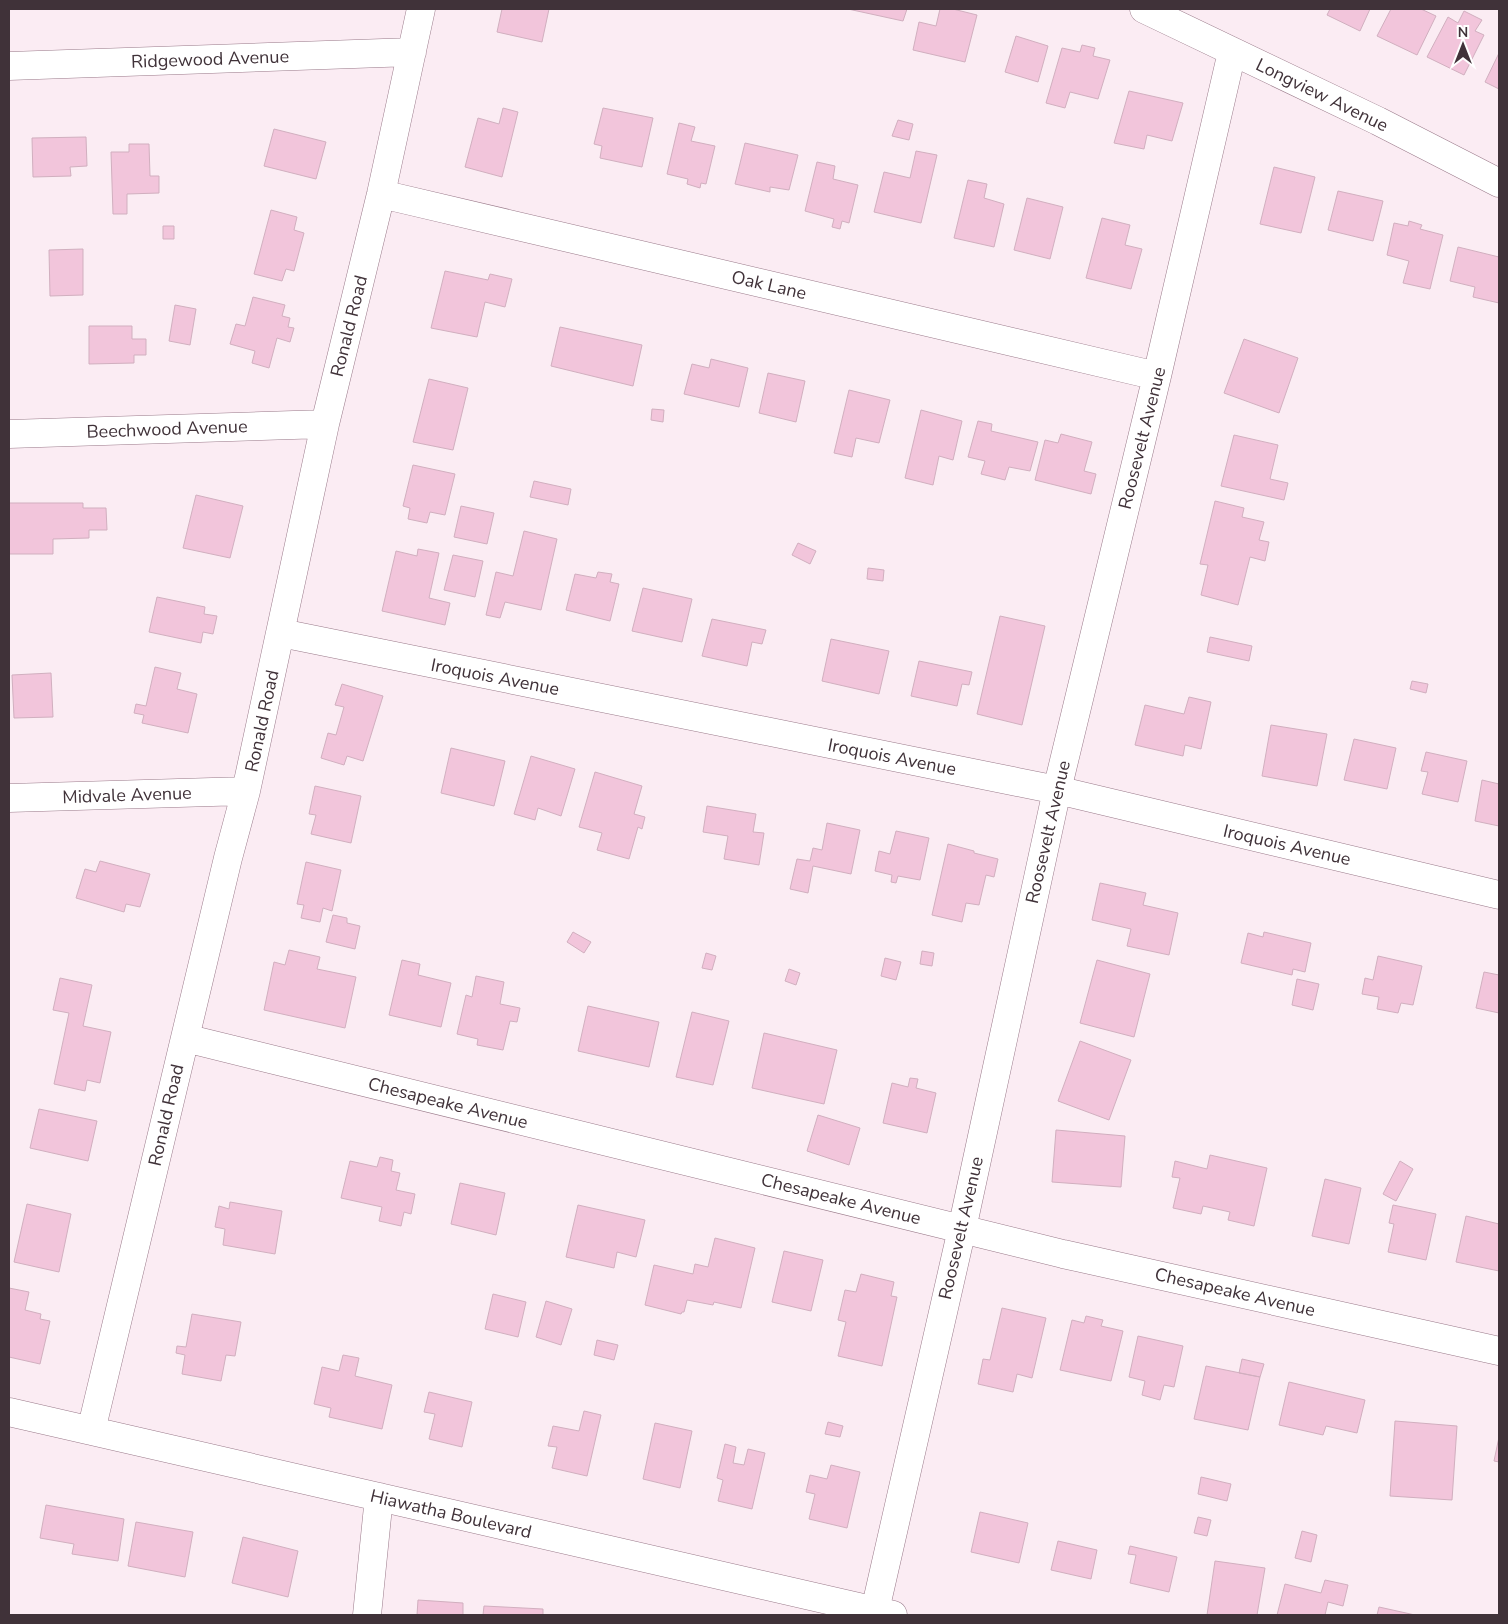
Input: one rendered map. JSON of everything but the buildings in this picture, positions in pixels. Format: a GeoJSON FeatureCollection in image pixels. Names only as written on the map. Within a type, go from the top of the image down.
{"type":"FeatureCollection","features":[{"type":"Feature","properties":{"kind":"street","name":"Ronald Road"},"geometry":{"type":"LineString","coordinates":[[91,1431],[228,858],[246,791],[325,424],[381,194],[421,9]]}},
{"type":"Feature","properties":{"kind":"street","name":"Longview Avenue"},"geometry":{"type":"LineString","coordinates":[[1144,9],[1378,121],[1499,183]]}},
{"type":"Feature","properties":{"kind":"street","name":"Ridgewood Avenue"},"geometry":{"type":"LineString","coordinates":[[9,66],[412,52]]}},
{"type":"Feature","properties":{"kind":"street","name":"Roosevelt Avenue"},"geometry":{"type":"LineString","coordinates":[[881,1614],[1057,790],[1157,376],[1232,52]]}},
{"type":"Feature","properties":{"kind":"street","name":"Oak Lane"},"geometry":{"type":"LineString","coordinates":[[381,194],[1157,376]]}},
{"type":"Feature","properties":{"kind":"street","name":"Beechwood Avenue"},"geometry":{"type":"LineString","coordinates":[[9,434],[325,424]]}},
{"type":"Feature","properties":{"kind":"street","name":"Iroquois Avenue"},"geometry":{"type":"LineString","coordinates":[[281,633],[1057,790],[1499,895]]}},
{"type":"Feature","properties":{"kind":"street","name":"Midvale Avenue"},"geometry":{"type":"LineString","coordinates":[[9,798],[246,791]]}},
{"type":"Feature","properties":{"kind":"street","name":"Chesapeake Avenue"},"geometry":{"type":"LineString","coordinates":[[185,1038],[1063,1254],[1499,1351]]}},
{"type":"Feature","properties":{"kind":"street","name":"Hiawatha Boulevard"},"geometry":{"type":"LineString","coordinates":[[9,1412],[881,1614]]}},
{"type":"Feature","properties":{"kind":"street"},"geometry":{"type":"LineString","coordinates":[[367,1615],[379,1497]]}}]}
